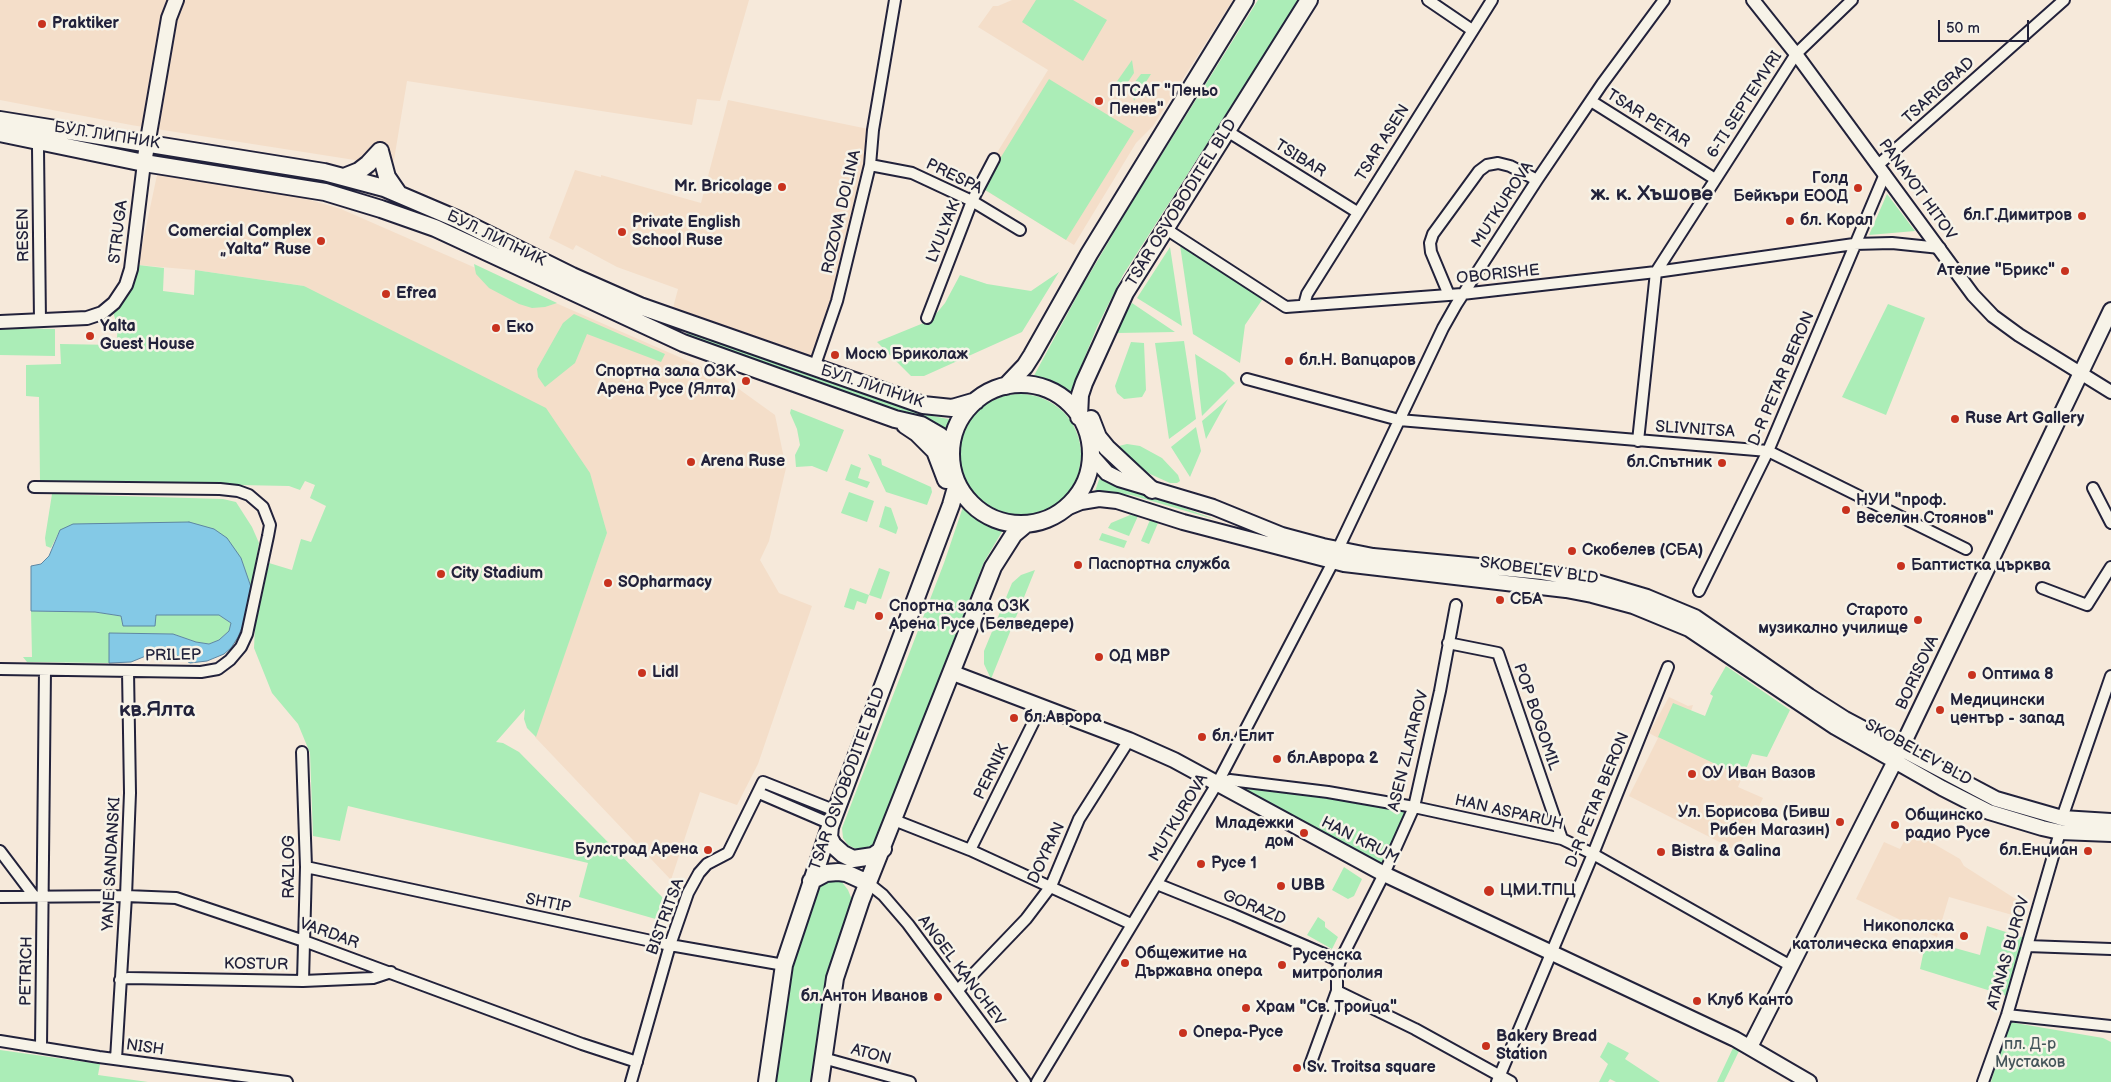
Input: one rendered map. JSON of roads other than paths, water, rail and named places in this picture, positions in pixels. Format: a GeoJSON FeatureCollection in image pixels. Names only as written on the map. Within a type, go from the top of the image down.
{"type":"FeatureCollection","features":[{"type":"Feature","properties":{"kind":"main road"},"geometry":{"type":"LineString","coordinates":[[144,163],[169,18],[176,0]]}},
{"type":"Feature","properties":{"kind":"main road","name":"TSAR OSVOBODITEL BLD"},"geometry":{"type":"LineString","coordinates":[[1006,386],[1025,366],[1032,355],[1089,254],[1245,0]]}},
{"type":"Feature","properties":{"kind":"main road","name":"TSAR OSVOBODITEL BLD"},"geometry":{"type":"LineString","coordinates":[[1080,417],[1080,395],[1126,293],[1309,0]]}},
{"type":"Feature","properties":{"kind":"main road","name":"БУЛ. ЛИПНИК"},"geometry":{"type":"LineString","coordinates":[[0,120],[148,142],[344,177],[398,194],[459,220],[572,276],[640,306],[814,368],[923,405],[952,408],[976,400]]}},
{"type":"Feature","properties":{"kind":"main road","name":"БУЛ. ЛИПНИК"},"geometry":{"type":"LineString","coordinates":[[0,133],[144,163],[325,192],[382,209],[435,228],[683,343],[895,419],[931,430],[951,448]]}},
{"type":"Feature","properties":{"kind":"main road"},"geometry":{"type":"LineString","coordinates":[[344,177],[363,168],[380,151],[387,177],[398,194]]}},
{"type":"Feature","properties":{"kind":"main road","name":"BORISOVA"},"geometry":{"type":"LineString","coordinates":[[1750,1047],[1898,755],[2111,310]]}},
{"type":"Feature","properties":{"kind":"main road"},"geometry":{"type":"LineString","coordinates":[[1091,368],[1086,401],[1098,437],[1128,470],[1152,490]]}},
{"type":"Feature","properties":{"kind":"main road","name":"TSAR OSVOBODITEL BLD"},"geometry":{"type":"LineString","coordinates":[[1020,384],[1048,390],[1060,397],[1080,417],[1087,432],[1091,456],[1090,469],[1085,483],[1076,497],[1064,509],[1046,520],[1026,524],[1009,524],[986,514],[966,498],[957,484],[951,460],[951,448],[955,430],[963,414],[976,400],[1006,386],[1020,384]]}},
{"type":"Feature","properties":{"kind":"main road"},"geometry":{"type":"LineString","coordinates":[[895,419],[917,433],[934,451],[946,479],[952,505]]}},
{"type":"Feature","properties":{"kind":"main road","name":"SKOBELEV BLD"},"geometry":{"type":"LineString","coordinates":[[1091,456],[1108,473],[1152,490],[1213,508],[1335,556]]}},
{"type":"Feature","properties":{"kind":"main road","name":"TSAR OSVOBODITEL BLD"},"geometry":{"type":"LineString","coordinates":[[767,1082],[784,965],[811,880],[833,817],[952,505],[957,484]]}},
{"type":"Feature","properties":{"kind":"main road","name":"SKOBELEV BLD"},"geometry":{"type":"LineString","coordinates":[[1064,509],[1081,502],[1099,499],[1116,501],[1183,522],[1335,556],[1566,590],[1632,606],[1689,629],[1802,707],[1898,755],[1989,812],[2042,828],[2111,821]]}},
{"type":"Feature","properties":{"kind":"main road"},"geometry":{"type":"LineString","coordinates":[[820,1082],[835,978],[868,883],[953,673],[993,567],[1014,534],[1026,524]]}},
{"type":"Feature","properties":{"kind":"main road","name":"HAN KRUM"},"geometry":{"type":"LineString","coordinates":[[953,673],[1129,740],[1220,783],[1306,833],[1384,874],[1750,1047],[1809,1082]]}},
{"type":"Feature","properties":{"kind":"main road"},"geometry":{"type":"LineString","coordinates":[[833,817],[829,837],[833,845],[843,854],[858,860],[873,856],[883,849]]}},
{"type":"Feature","properties":{"kind":"main road","name":"SKOBELEV BLD"},"geometry":{"type":"LineString","coordinates":[[2061,825],[2111,834]]}},
{"type":"Feature","properties":{"kind":"main road"},"geometry":{"type":"LineString","coordinates":[[811,880],[826,873],[846,872],[868,883]]}},
{"type":"Feature","properties":{"kind":"street","name":"ROZOVA DOLINA"},"geometry":{"type":"LineString","coordinates":[[814,368],[837,301],[870,165],[873,130],[894,0]]}},
{"type":"Feature","properties":{"kind":"street"},"geometry":{"type":"LineString","coordinates":[[1428,0],[1472,30]]}},
{"type":"Feature","properties":{"kind":"street","name":"TSAR ASEN"},"geometry":{"type":"LineString","coordinates":[[1304,305],[1307,294],[1357,212],[1492,0]]}},
{"type":"Feature","properties":{"kind":"street","name":"MUTKUROVA"},"geometry":{"type":"LineString","coordinates":[[1037,1082],[1131,924],[1220,783],[1335,556],[1443,328],[1462,294],[1536,180],[1664,0]]}},
{"type":"Feature","properties":{"kind":"street","name":"PANAYOT HITOV"},"geometry":{"type":"LineString","coordinates":[[1753,0],[1882,169],[1973,295],[1993,316],[2019,335],[2111,392]]}},
{"type":"Feature","properties":{"kind":"street","name":"6-TI SEPTEMVRI"},"geometry":{"type":"LineString","coordinates":[[1638,441],[1656,272],[1796,54],[1852,0]]}},
{"type":"Feature","properties":{"kind":"street","name":"TSARIGRAD"},"geometry":{"type":"LineString","coordinates":[[1882,169],[2064,0]]}},
{"type":"Feature","properties":{"kind":"street","name":"TSAR PETAR"},"geometry":{"type":"LineString","coordinates":[[1591,101],[1715,179]]}},
{"type":"Feature","properties":{"kind":"street","name":"TSIBAR"},"geometry":{"type":"LineString","coordinates":[[1227,131],[1357,212]]}},
{"type":"Feature","properties":{"kind":"street","name":"RESEN"},"geometry":{"type":"LineString","coordinates":[[38,148],[40,321]]}},
{"type":"Feature","properties":{"kind":"street","name":"LYULYAK"},"geometry":{"type":"LineString","coordinates":[[927,318],[972,201],[994,159]]}},
{"type":"Feature","properties":{"kind":"street","name":"STRUGA"},"geometry":{"type":"LineString","coordinates":[[0,322],[87,318],[102,313],[121,294],[131,269],[144,163]]}},
{"type":"Feature","properties":{"kind":"street"},"geometry":{"type":"LineString","coordinates":[[1449,295],[1431,252],[1430,243],[1433,234],[1479,171],[1488,165],[1498,163],[1510,166],[1536,180]]}},
{"type":"Feature","properties":{"kind":"street","name":"PRESPA"},"geometry":{"type":"LineString","coordinates":[[870,165],[912,173],[972,201],[1020,230]]}},
{"type":"Feature","properties":{"kind":"street","name":"D-R PETAR BERON"},"geometry":{"type":"LineString","coordinates":[[1699,592],[1768,451],[1854,244],[1882,169]]}},
{"type":"Feature","properties":{"kind":"street","name":"OBORISHE"},"geometry":{"type":"LineString","coordinates":[[1166,229],[1286,307],[1462,294],[1656,272],[1854,244],[1892,243],[1940,248]]}},
{"type":"Feature","properties":{"kind":"street","name":"SLIVNITSA"},"geometry":{"type":"LineString","coordinates":[[1247,379],[1399,420],[1768,451],[1966,549]]}},
{"type":"Feature","properties":{"kind":"street","name":"PRILEP"},"geometry":{"type":"LineString","coordinates":[[0,669],[200,672],[218,669],[230,660],[241,647],[247,634],[270,525],[267,513],[257,501],[244,493],[220,489],[34,488]]}},
{"type":"Feature","properties":{"kind":"street"},"geometry":{"type":"LineString","coordinates":[[2093,488],[2111,523]]}},
{"type":"Feature","properties":{"kind":"street"},"geometry":{"type":"LineString","coordinates":[[2042,588],[2087,605],[2111,566]]}},
{"type":"Feature","properties":{"kind":"street","name":"ASEN ZLATAROV"},"geometry":{"type":"LineString","coordinates":[[1310,1065],[1337,991],[1337,971],[1340,961],[1384,874],[1414,807],[1440,691],[1456,605]]}},
{"type":"Feature","properties":{"kind":"street","name":"POP BOGOMIL"},"geometry":{"type":"LineString","coordinates":[[1448,643],[1498,653],[1562,839]]}},
{"type":"Feature","properties":{"kind":"street","name":"D-R PETAR BERON"},"geometry":{"type":"LineString","coordinates":[[1498,1079],[1593,854],[1668,667]]}},
{"type":"Feature","properties":{"kind":"street","name":"PETRICH"},"geometry":{"type":"LineString","coordinates":[[41,1047],[38,896],[46,670]]}},
{"type":"Feature","properties":{"kind":"street","name":"YANE SANDANSKI"},"geometry":{"type":"LineString","coordinates":[[116,1059],[130,793],[128,671]]}},
{"type":"Feature","properties":{"kind":"street","name":"ATANAS BUROV"},"geometry":{"type":"LineString","coordinates":[[1983,1082],[2007,1015],[2061,825],[2111,676]]}},
{"type":"Feature","properties":{"kind":"street","name":"PERNIK"},"geometry":{"type":"LineString","coordinates":[[970,850],[1041,707]]}},
{"type":"Feature","properties":{"kind":"street","name":"DOYRAN"},"geometry":{"type":"LineString","coordinates":[[958,990],[1026,919],[1051,886],[1079,819],[1129,740]]}},
{"type":"Feature","properties":{"kind":"street","name":"RAZLOG"},"geometry":{"type":"LineString","coordinates":[[302,752],[306,867],[303,981]]}},
{"type":"Feature","properties":{"kind":"street","name":"HAN ASPARUH"},"geometry":{"type":"LineString","coordinates":[[1220,783],[1230,780],[1328,792],[1414,807],[1562,839],[1593,854],[1791,966]]}},
{"type":"Feature","properties":{"kind":"street","name":"BISTRITSA"},"geometry":{"type":"LineString","coordinates":[[631,1082],[670,945],[688,893],[693,882],[707,864],[728,853],[760,793],[763,782],[833,817]]}},
{"type":"Feature","properties":{"kind":"street"},"geometry":{"type":"LineString","coordinates":[[760,793],[833,817]]}},
{"type":"Feature","properties":{"kind":"street"},"geometry":{"type":"LineString","coordinates":[[894,820],[970,850],[1131,924]]}},
{"type":"Feature","properties":{"kind":"street"},"geometry":{"type":"LineString","coordinates":[[0,851],[38,896]]}},
{"type":"Feature","properties":{"kind":"street","name":"SHTIP"},"geometry":{"type":"LineString","coordinates":[[306,867],[670,945],[784,965]]}},
{"type":"Feature","properties":{"kind":"street","name":"ANGEL KANCHEV"},"geometry":{"type":"LineString","coordinates":[[868,883],[883,895],[908,924],[1024,1082]]}},
{"type":"Feature","properties":{"kind":"street","name":"GORAZD"},"geometry":{"type":"LineString","coordinates":[[1157,884],[1340,961]]}},
{"type":"Feature","properties":{"kind":"street","name":"VARDAR"},"geometry":{"type":"LineString","coordinates":[[0,898],[38,896],[176,898],[304,941],[582,1044],[637,1062]]}},
{"type":"Feature","properties":{"kind":"street"},"geometry":{"type":"LineString","coordinates":[[2027,946],[2111,949]]}},
{"type":"Feature","properties":{"kind":"street","name":"KOSTUR"},"geometry":{"type":"LineString","coordinates":[[120,980],[128,978],[303,981],[374,978],[391,972]]}},
{"type":"Feature","properties":{"kind":"street"},"geometry":{"type":"LineString","coordinates":[[1337,991],[1415,1029],[1498,1079],[1511,1082]]}},
{"type":"Feature","properties":{"kind":"street"},"geometry":{"type":"LineString","coordinates":[[2007,1015],[2111,1026]]}},
{"type":"Feature","properties":{"kind":"street","name":"NISH"},"geometry":{"type":"LineString","coordinates":[[0,1041],[287,1082]]}},
{"type":"Feature","properties":{"kind":"street","name":"ATON"},"geometry":{"type":"LineString","coordinates":[[823,1058],[910,1082]]}},
{"type":"Feature","properties":{"kind":"water"},"geometry":{"type":"Polygon","coordinates":[[[189,522],[214,529],[227,538],[241,558],[251,587],[243,625],[231,648],[224,654],[207,661],[190,663],[168,650],[158,651],[131,662],[109,663],[109,633],[173,634],[196,642],[209,644],[219,640],[229,631],[231,623],[219,615],[156,615],[155,626],[123,626],[121,616],[95,612],[31,611],[31,566],[41,564],[49,556],[60,530],[73,524],[189,522]]]}},
{"type":"Feature","properties":{"kind":"place","name":"Praktiker"},"geometry":{"type":"Point","coordinates":[42,24]}},
{"type":"Feature","properties":{"kind":"place","name":"ПГСАГ \"Пеньо Пенев\""},"geometry":{"type":"Point","coordinates":[1099,101]}},
{"type":"Feature","properties":{"kind":"place","name":"Mr. Bricolage"},"geometry":{"type":"Point","coordinates":[782,187]}},
{"type":"Feature","properties":{"kind":"place","name":"Голд Бейкъри ЕООД"},"geometry":{"type":"Point","coordinates":[1858,188]}},
{"type":"Feature","properties":{"kind":"place","name":"бл.Г.Димитров"},"geometry":{"type":"Point","coordinates":[2082,216]}},
{"type":"Feature","properties":{"kind":"place","name":"бл. Корал"},"geometry":{"type":"Point","coordinates":[1790,221]}},
{"type":"Feature","properties":{"kind":"place","name":"Private English School Ruse"},"geometry":{"type":"Point","coordinates":[622,232]}},
{"type":"Feature","properties":{"kind":"place","name":"Comercial Complex „Yalta” Ruse"},"geometry":{"type":"Point","coordinates":[321,241]}},
{"type":"Feature","properties":{"kind":"place","name":"Ателие \"Брикс\""},"geometry":{"type":"Point","coordinates":[2065,271]}},
{"type":"Feature","properties":{"kind":"place","name":"Efrea"},"geometry":{"type":"Point","coordinates":[386,294]}},
{"type":"Feature","properties":{"kind":"place","name":"Еко"},"geometry":{"type":"Point","coordinates":[496,328]}},
{"type":"Feature","properties":{"kind":"place","name":"Yalta Guest House"},"geometry":{"type":"Point","coordinates":[90,336]}},
{"type":"Feature","properties":{"kind":"place","name":"Мосю Бриколаж"},"geometry":{"type":"Point","coordinates":[835,355]}},
{"type":"Feature","properties":{"kind":"place","name":"бл.Н. Вапцаров"},"geometry":{"type":"Point","coordinates":[1289,361]}},
{"type":"Feature","properties":{"kind":"place","name":"Спортна зала ОЗК Арена Русе (Ялта)"},"geometry":{"type":"Point","coordinates":[746,381]}},
{"type":"Feature","properties":{"kind":"place","name":"Ruse Art Gallery"},"geometry":{"type":"Point","coordinates":[1955,419]}},
{"type":"Feature","properties":{"kind":"place","name":"Arena Ruse"},"geometry":{"type":"Point","coordinates":[691,462]}},
{"type":"Feature","properties":{"kind":"place","name":"бл.Спътник"},"geometry":{"type":"Point","coordinates":[1722,463]}},
{"type":"Feature","properties":{"kind":"place","name":"НУИ \"проф. Веселин Стоянов\""},"geometry":{"type":"Point","coordinates":[1846,510]}},
{"type":"Feature","properties":{"kind":"place","name":"Скобелев (СБА)"},"geometry":{"type":"Point","coordinates":[1572,551]}},
{"type":"Feature","properties":{"kind":"place","name":"Паспортна служба"},"geometry":{"type":"Point","coordinates":[1078,565]}},
{"type":"Feature","properties":{"kind":"place","name":"Баптистка църква"},"geometry":{"type":"Point","coordinates":[1901,566]}},
{"type":"Feature","properties":{"kind":"place","name":"City Stadium"},"geometry":{"type":"Point","coordinates":[441,574]}},
{"type":"Feature","properties":{"kind":"place","name":"SOpharmacy"},"geometry":{"type":"Point","coordinates":[608,583]}},
{"type":"Feature","properties":{"kind":"place","name":"СБА"},"geometry":{"type":"Point","coordinates":[1500,600]}},
{"type":"Feature","properties":{"kind":"place","name":"Спортна зала ОЗК Арена Русе (Белведере)"},"geometry":{"type":"Point","coordinates":[879,616]}},
{"type":"Feature","properties":{"kind":"place","name":"Старото музикално училище"},"geometry":{"type":"Point","coordinates":[1918,620]}},
{"type":"Feature","properties":{"kind":"place","name":"ОД МВР"},"geometry":{"type":"Point","coordinates":[1099,657]}},
{"type":"Feature","properties":{"kind":"place","name":"Lidl"},"geometry":{"type":"Point","coordinates":[642,673]}},
{"type":"Feature","properties":{"kind":"place","name":"Оптима 8"},"geometry":{"type":"Point","coordinates":[1972,675]}},
{"type":"Feature","properties":{"kind":"place","name":"Медицински център - запад"},"geometry":{"type":"Point","coordinates":[1940,710]}},
{"type":"Feature","properties":{"kind":"place","name":"бл.Аврора"},"geometry":{"type":"Point","coordinates":[1014,718]}},
{"type":"Feature","properties":{"kind":"place","name":"бл. Елит"},"geometry":{"type":"Point","coordinates":[1202,737]}},
{"type":"Feature","properties":{"kind":"place","name":"бл.Аврора 2"},"geometry":{"type":"Point","coordinates":[1277,759]}},
{"type":"Feature","properties":{"kind":"place","name":"ОУ Иван Вазов"},"geometry":{"type":"Point","coordinates":[1692,774]}},
{"type":"Feature","properties":{"kind":"place","name":"Ул. Борисова (Бивш Рибен Магазин)"},"geometry":{"type":"Point","coordinates":[1840,822]}},
{"type":"Feature","properties":{"kind":"place","name":"Общинско радио Русе"},"geometry":{"type":"Point","coordinates":[1895,825]}},
{"type":"Feature","properties":{"kind":"place","name":"Младежки дом"},"geometry":{"type":"Point","coordinates":[1304,833]}},
{"type":"Feature","properties":{"kind":"place","name":"Булстрад Арена"},"geometry":{"type":"Point","coordinates":[708,850]}},
{"type":"Feature","properties":{"kind":"place","name":"бл.Енциан"},"geometry":{"type":"Point","coordinates":[2088,851]}},
{"type":"Feature","properties":{"kind":"place","name":"Bistra & Galina"},"geometry":{"type":"Point","coordinates":[1661,852]}},
{"type":"Feature","properties":{"kind":"place","name":"Русе 1"},"geometry":{"type":"Point","coordinates":[1201,864]}},
{"type":"Feature","properties":{"kind":"place","name":"UBB"},"geometry":{"type":"Point","coordinates":[1281,886]}},
{"type":"Feature","properties":{"kind":"place","name":"ЦМИ.ТПЦ"},"geometry":{"type":"Point","coordinates":[1489,891]}},
{"type":"Feature","properties":{"kind":"place","name":"Никополска католическа епархия"},"geometry":{"type":"Point","coordinates":[1964,936]}},
{"type":"Feature","properties":{"kind":"place","name":"Общежитие на Държавна опера"},"geometry":{"type":"Point","coordinates":[1125,963]}},
{"type":"Feature","properties":{"kind":"place","name":"Русенска митрополия"},"geometry":{"type":"Point","coordinates":[1282,965]}},
{"type":"Feature","properties":{"kind":"place","name":"бл.Антон Иванов"},"geometry":{"type":"Point","coordinates":[938,997]}},
{"type":"Feature","properties":{"kind":"place","name":"Клуб Канто"},"geometry":{"type":"Point","coordinates":[1697,1001]}},
{"type":"Feature","properties":{"kind":"place","name":"Храм \"Св. Троица\""},"geometry":{"type":"Point","coordinates":[1246,1008]}},
{"type":"Feature","properties":{"kind":"place","name":"Опера-Русе"},"geometry":{"type":"Point","coordinates":[1183,1033]}},
{"type":"Feature","properties":{"kind":"place","name":"Bakery Bread Station"},"geometry":{"type":"Point","coordinates":[1486,1046]}},
{"type":"Feature","properties":{"kind":"place","name":"Sv. Troitsa square"},"geometry":{"type":"Point","coordinates":[1297,1068]}},
{"type":"Feature","properties":{"kind":"district","name":"ж. к. Хъшове"},"geometry":{"type":"Point","coordinates":[1652,195]}},
{"type":"Feature","properties":{"kind":"district","name":"кв.Ялта"},"geometry":{"type":"Point","coordinates":[157,711]}},
{"type":"Feature","properties":{"kind":"park label","name":"пл. Д-р Мустаков"},"geometry":{"type":"Point","coordinates":[2030,1054]}}]}
